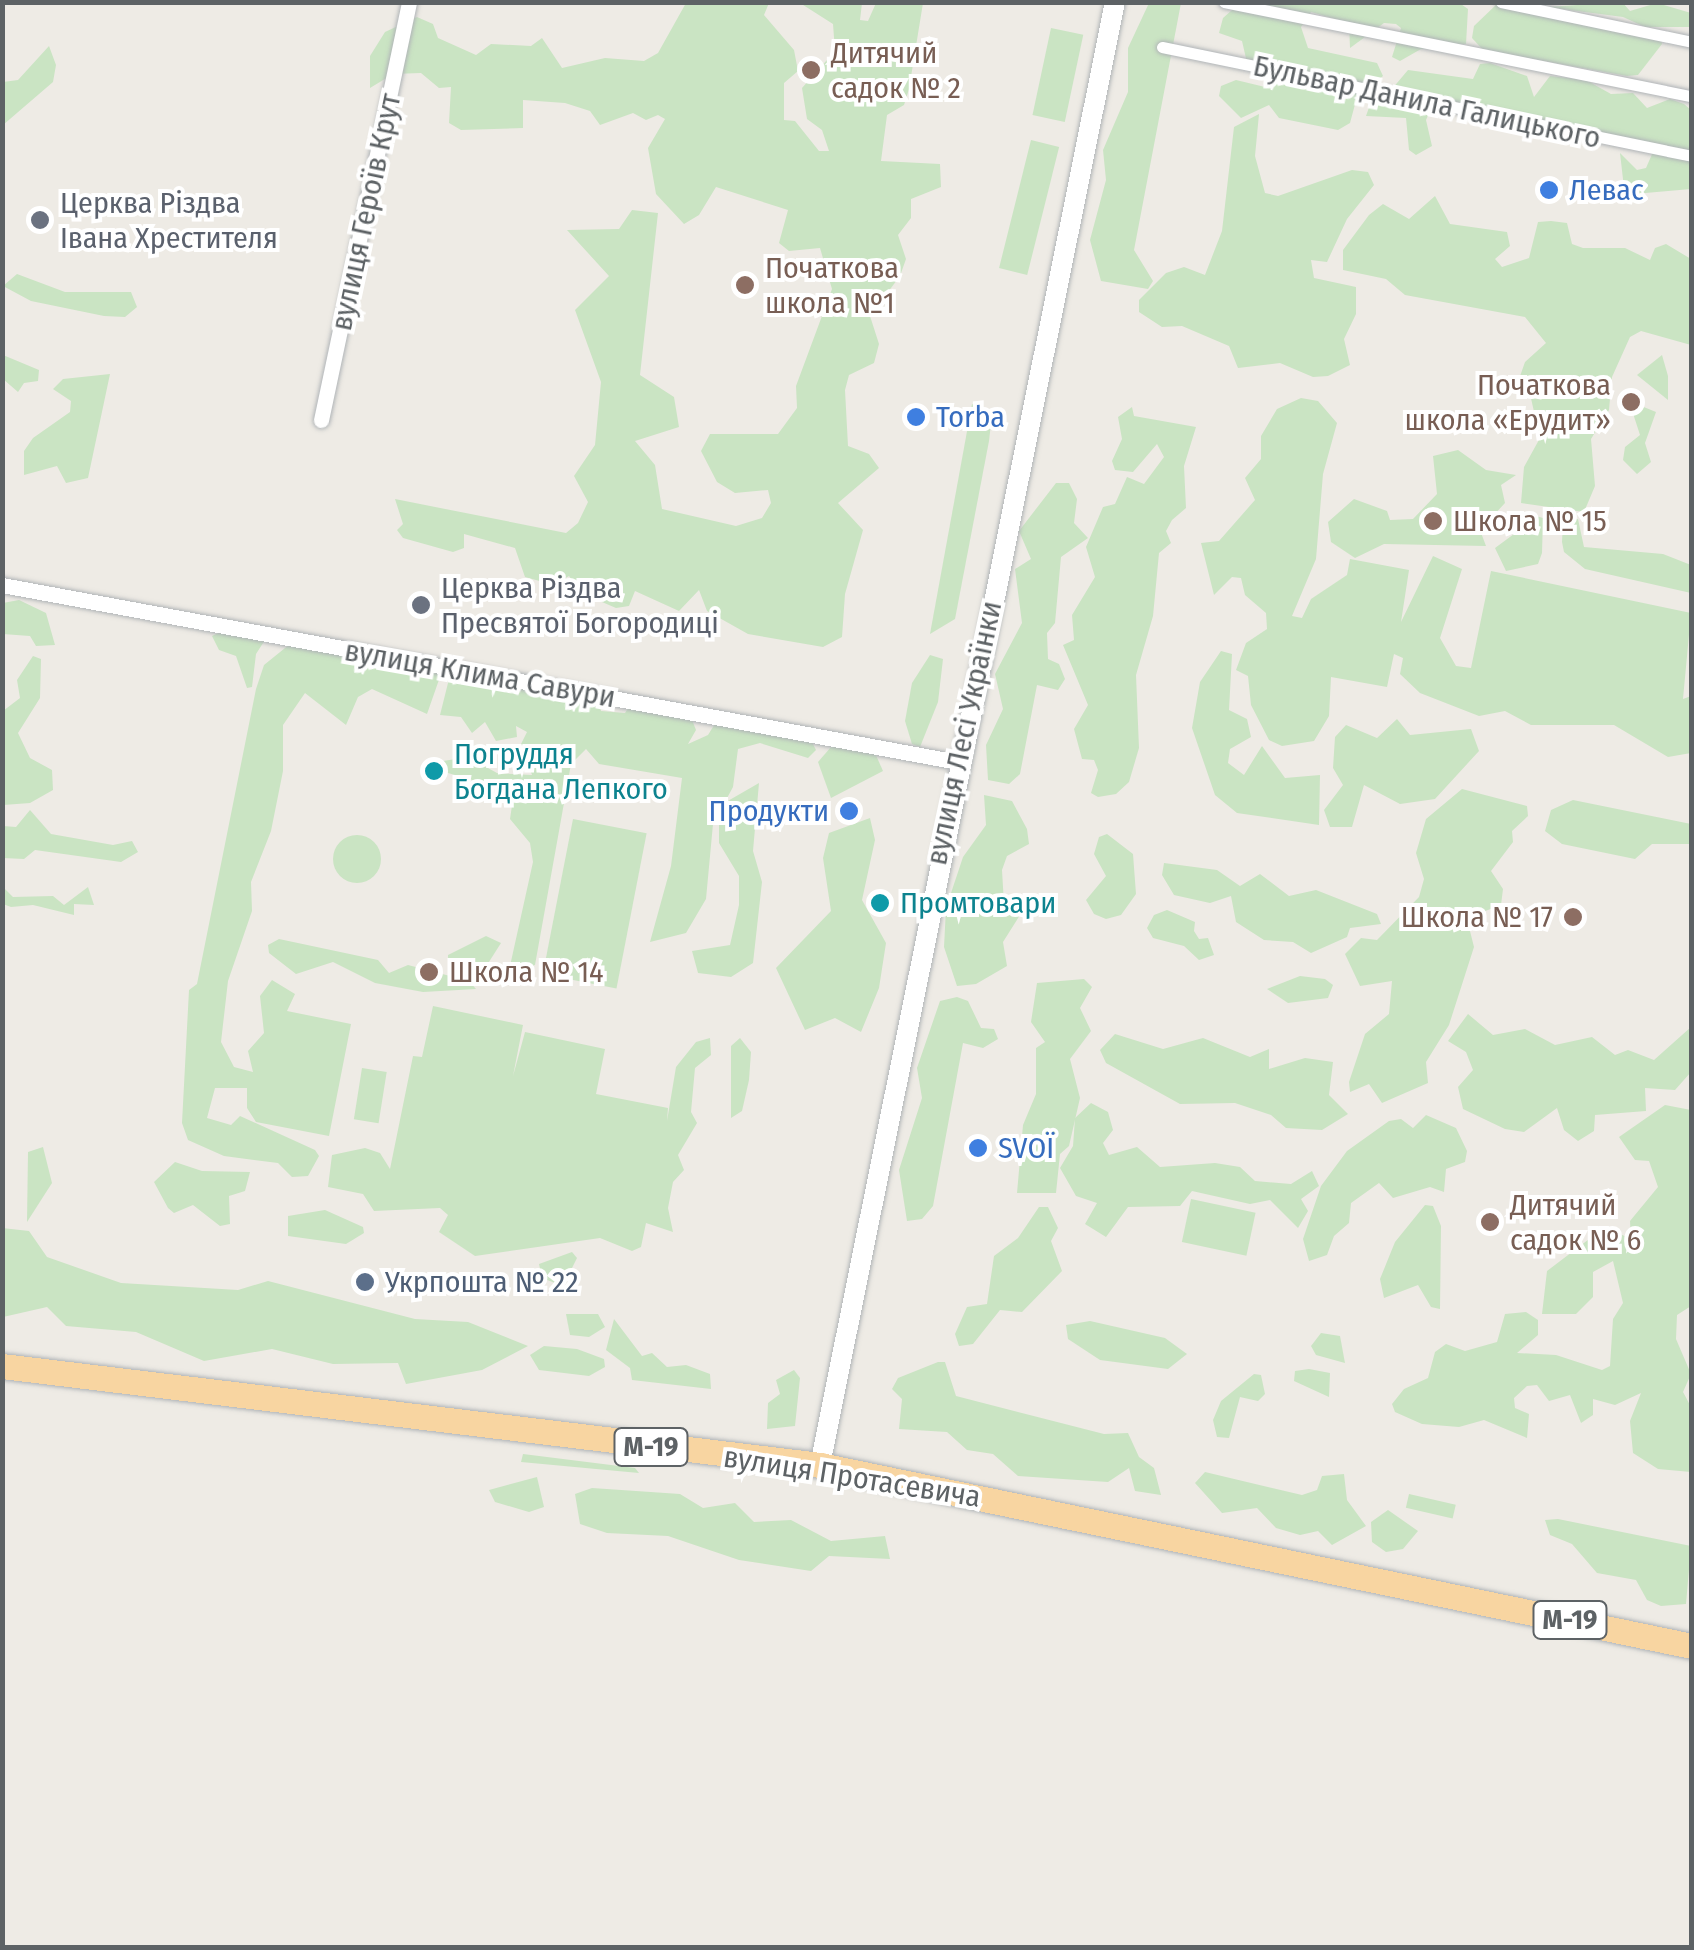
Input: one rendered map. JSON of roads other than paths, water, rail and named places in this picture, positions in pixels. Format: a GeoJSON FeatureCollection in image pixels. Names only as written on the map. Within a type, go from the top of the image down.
{"type":"FeatureCollection","features":[{"type":"Feature","properties":{"kind":"highway","name":"вулиця Протасевича"},"geometry":{"type":"LineString","coordinates":[[2,1366],[820,1465],[1692,1646]]}},
{"type":"Feature","properties":{"kind":"main road","name":"вулиця Лесі Українки"},"geometry":{"type":"LineString","coordinates":[[820,1465],[958,762],[1115,2]]}},
{"type":"Feature","properties":{"kind":"street","name":"вулиця Героїв Крут"},"geometry":{"type":"LineString","coordinates":[[321,420],[409,2]]}},
{"type":"Feature","properties":{"kind":"street","name":"Бульвар Данила Галицького"},"geometry":{"type":"LineString","coordinates":[[1224,2],[1692,96]]}},
{"type":"Feature","properties":{"kind":"street"},"geometry":{"type":"LineString","coordinates":[[1501,2],[1692,42]]}},
{"type":"Feature","properties":{"kind":"street","name":"Бульвар Данила Галицького"},"geometry":{"type":"LineString","coordinates":[[1162,47],[1692,156]]}},
{"type":"Feature","properties":{"kind":"street","name":"вулиця Клима Савури"},"geometry":{"type":"LineString","coordinates":[[2,585],[958,762]]}},
{"type":"Feature","properties":{"kind":"place","name":"Дитячий садок № 2"},"geometry":{"type":"Point","coordinates":[811,70]}},
{"type":"Feature","properties":{"kind":"place","name":"Левас"},"geometry":{"type":"Point","coordinates":[1549,190]}},
{"type":"Feature","properties":{"kind":"place","name":"Церква Різдва Івана Хрестителя"},"geometry":{"type":"Point","coordinates":[40,220]}},
{"type":"Feature","properties":{"kind":"place","name":"Початкова школа №1"},"geometry":{"type":"Point","coordinates":[745,285]}},
{"type":"Feature","properties":{"kind":"place","name":"Початкова школа «Ерудит»"},"geometry":{"type":"Point","coordinates":[1631,402]}},
{"type":"Feature","properties":{"kind":"place","name":"Torba"},"geometry":{"type":"Point","coordinates":[916,417]}},
{"type":"Feature","properties":{"kind":"place","name":"Школа № 15"},"geometry":{"type":"Point","coordinates":[1433,521]}},
{"type":"Feature","properties":{"kind":"place","name":"Церква Різдва Пресвятої Богородиці"},"geometry":{"type":"Point","coordinates":[421,605]}},
{"type":"Feature","properties":{"kind":"place","name":"Погруддя Богдана Лепкого"},"geometry":{"type":"Point","coordinates":[434,771]}},
{"type":"Feature","properties":{"kind":"place","name":"Продукти"},"geometry":{"type":"Point","coordinates":[849,811]}},
{"type":"Feature","properties":{"kind":"place","name":"Промтовари"},"geometry":{"type":"Point","coordinates":[880,903]}},
{"type":"Feature","properties":{"kind":"place","name":"Школа № 17"},"geometry":{"type":"Point","coordinates":[1573,917]}},
{"type":"Feature","properties":{"kind":"place","name":"Школа № 14"},"geometry":{"type":"Point","coordinates":[429,972]}},
{"type":"Feature","properties":{"kind":"place","name":"SVOЇ"},"geometry":{"type":"Point","coordinates":[978,1148]}},
{"type":"Feature","properties":{"kind":"place","name":"Дитячий садок № 6"},"geometry":{"type":"Point","coordinates":[1490,1222]}},
{"type":"Feature","properties":{"kind":"place","name":"Укрпошта № 22"},"geometry":{"type":"Point","coordinates":[365,1282]}}]}
